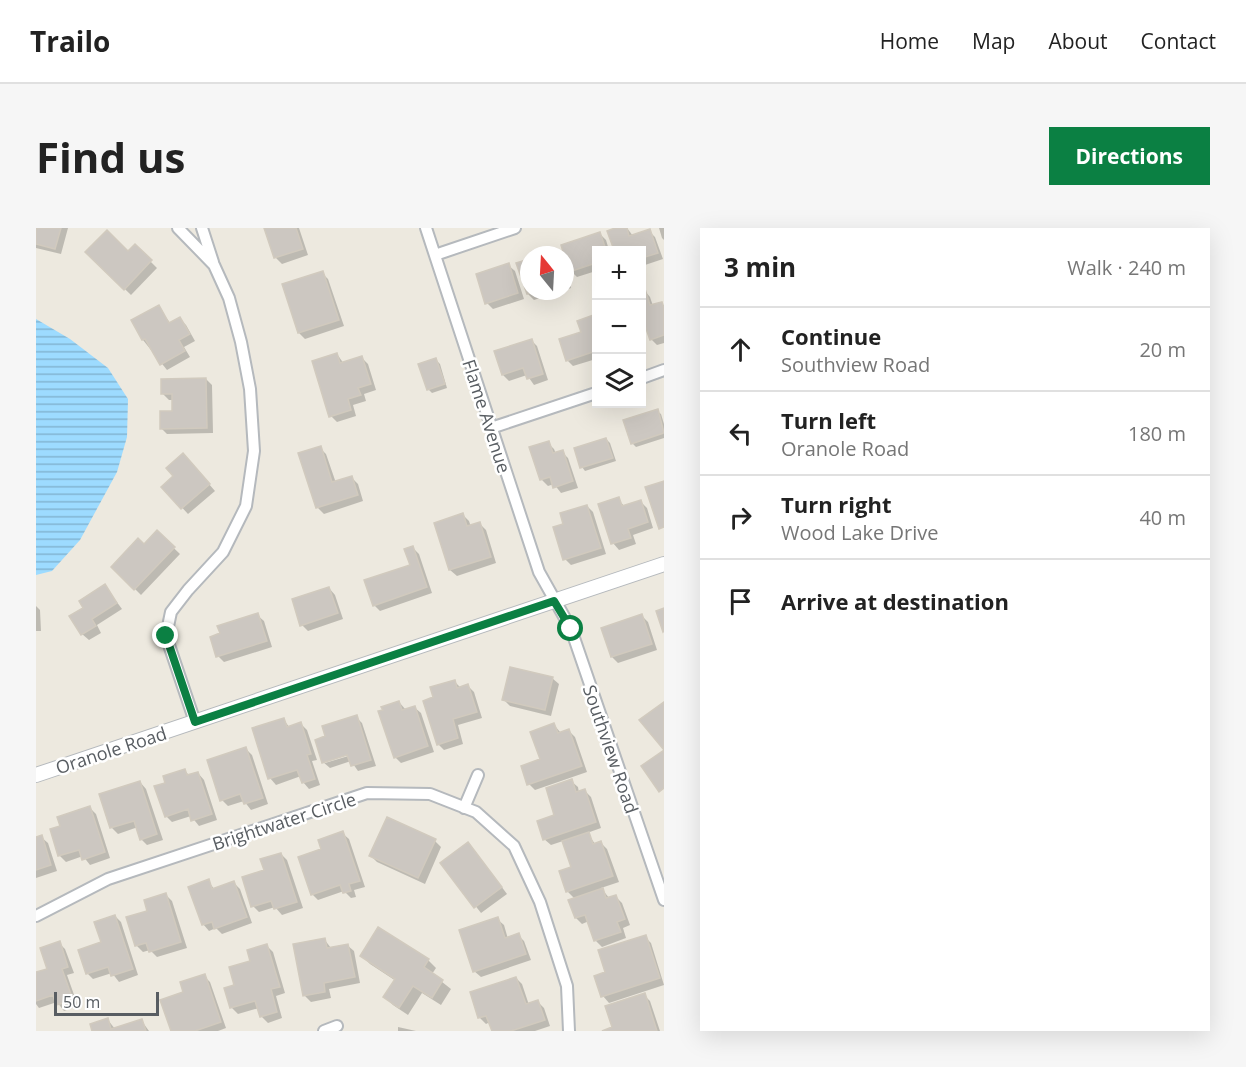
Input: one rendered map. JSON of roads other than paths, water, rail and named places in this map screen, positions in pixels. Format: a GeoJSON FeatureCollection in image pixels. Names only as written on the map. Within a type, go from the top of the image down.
{"type":"FeatureCollection","features":[{"type":"Feature","properties":{"kind":"street"},"geometry":{"type":"LineString","coordinates":[[178,228],[214,265]]}},
{"type":"Feature","properties":{"kind":"street"},"geometry":{"type":"LineString","coordinates":[[195,722],[166,636],[171,612],[223,552],[246,506],[254,451],[250,389],[242,342],[229,298],[214,265],[202,228]]}},
{"type":"Feature","properties":{"kind":"street","name":"Flame Avenue"},"geometry":{"type":"LineString","coordinates":[[426,228],[538,572],[554,601]]}},
{"type":"Feature","properties":{"kind":"street"},"geometry":{"type":"LineString","coordinates":[[435,255],[514,228]]}},
{"type":"Feature","properties":{"kind":"street"},"geometry":{"type":"LineString","coordinates":[[646,377],[664,370]]}},
{"type":"Feature","properties":{"kind":"street"},"geometry":{"type":"LineString","coordinates":[[491,428],[592,395]]}},
{"type":"Feature","properties":{"kind":"street","name":"Oranole Road"},"geometry":{"type":"LineString","coordinates":[[36,775],[664,564]]}},
{"type":"Feature","properties":{"kind":"street","name":"Southview Road"},"geometry":{"type":"LineString","coordinates":[[554,601],[571,629],[661,878],[664,900]]}},
{"type":"Feature","properties":{"kind":"street"},"geometry":{"type":"LineString","coordinates":[[464,808],[478,775]]}},
{"type":"Feature","properties":{"kind":"street","name":"Brightwater Circle"},"geometry":{"type":"LineString","coordinates":[[36,916],[108,879],[367,793],[430,794],[476,812],[514,846],[540,902],[567,986],[569,1031]]}},
{"type":"Feature","properties":{"kind":"street"},"geometry":{"type":"LineString","coordinates":[[324,1031],[337,1026]]}},
{"type":"Feature","properties":{"kind":"water"},"geometry":{"type":"Polygon","coordinates":[[[36,319],[70,339],[108,368],[128,399],[127,437],[117,472],[80,540],[52,571],[36,575],[36,319]]]}}]}
